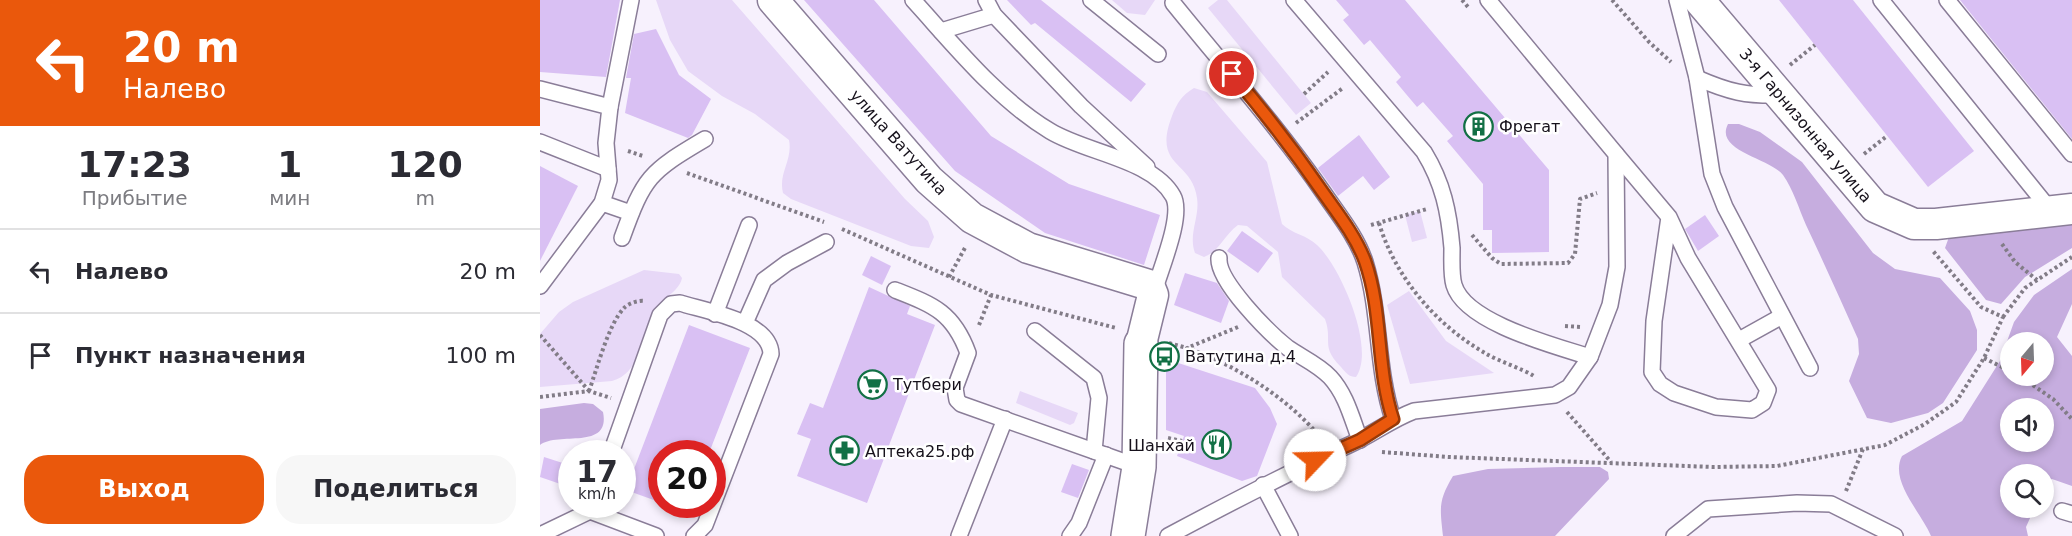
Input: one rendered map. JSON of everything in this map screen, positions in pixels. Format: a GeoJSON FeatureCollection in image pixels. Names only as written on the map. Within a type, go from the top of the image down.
{"type":"FeatureCollection","features":[{"type":"Feature","properties":{"kind":"street","name":"улица Ватутина"},"geometry":{"type":"LineString","coordinates":[[773,0],[928,180],[979,222],[1028,249],[1149,285],[1153,295]]}},
{"type":"Feature","properties":{"kind":"street","name":"3-я Гарнизонная улица"},"geometry":{"type":"LineString","coordinates":[[1700,0],[1783,82],[1875,207],[1914,224],[2062,210]]}},
{"type":"Feature","properties":{"kind":"street"},"geometry":{"type":"LineString","coordinates":[[1128,536],[1139,467],[1142,340],[1153,295]]}},
{"type":"Feature","properties":{"kind":"lane"},"geometry":{"type":"LineString","coordinates":[[540,286],[603,203],[609,180],[606,143],[610,107],[631,0]]}},
{"type":"Feature","properties":{"kind":"lane"},"geometry":{"type":"LineString","coordinates":[[913,0],[941,32],[1025,114],[1051,132],[1156,175]]}},
{"type":"Feature","properties":{"kind":"lane"},"geometry":{"type":"LineString","coordinates":[[986,0],[994,15],[1081,106],[1156,175],[1174,196],[1177,210],[1153,295]]}},
{"type":"Feature","properties":{"kind":"lane"},"geometry":{"type":"LineString","coordinates":[[1091,0],[1158,54]]}},
{"type":"Feature","properties":{"kind":"lane"},"geometry":{"type":"LineString","coordinates":[[1294,0],[1424,152],[1435,169],[1445,195],[1450,219],[1454,286],[1465,302],[1479,313],[1529,338],[1590,357]]}},
{"type":"Feature","properties":{"kind":"lane"},"geometry":{"type":"LineString","coordinates":[[1488,0],[1669,217],[1688,258],[1768,390],[1764,403],[1752,410],[1716,407],[1674,393],[1660,384],[1652,372],[1654,321],[1669,217]]}},
{"type":"Feature","properties":{"kind":"lane"},"geometry":{"type":"LineString","coordinates":[[1677,0],[1697,78],[1712,174],[1725,207],[1810,368]]}},
{"type":"Feature","properties":{"kind":"lane"},"geometry":{"type":"LineString","coordinates":[[1881,0],[2062,210]]}},
{"type":"Feature","properties":{"kind":"lane"},"geometry":{"type":"LineString","coordinates":[[1947,0],[2072,154]]}},
{"type":"Feature","properties":{"kind":"lane"},"geometry":{"type":"LineString","coordinates":[[1173,3],[1282,134],[1350,231],[1364,260],[1377,310],[1386,399],[1393,419]]}},
{"type":"Feature","properties":{"kind":"lane"},"geometry":{"type":"LineString","coordinates":[[941,32],[994,15]]}},
{"type":"Feature","properties":{"kind":"lane"},"geometry":{"type":"LineString","coordinates":[[1697,78],[1730,92],[1753,96],[1783,82]]}},
{"type":"Feature","properties":{"kind":"lane"},"geometry":{"type":"LineString","coordinates":[[540,89],[610,107]]}},
{"type":"Feature","properties":{"kind":"lane"},"geometry":{"type":"LineString","coordinates":[[622,238],[646,181],[663,164],[705,139]]}},
{"type":"Feature","properties":{"kind":"lane"},"geometry":{"type":"LineString","coordinates":[[541,144],[608,170]]}},
{"type":"Feature","properties":{"kind":"lane"},"geometry":{"type":"LineString","coordinates":[[1168,536],[1263,485],[1360,440],[1393,419],[1414,411],[1555,395],[1569,387],[1590,357],[1610,305],[1617,267],[1616,154]]}},
{"type":"Feature","properties":{"kind":"lane"},"geometry":{"type":"LineString","coordinates":[[603,203],[631,213]]}},
{"type":"Feature","properties":{"kind":"lane"},"geometry":{"type":"LineString","coordinates":[[715,314],[749,225]]}},
{"type":"Feature","properties":{"kind":"lane"},"geometry":{"type":"LineString","coordinates":[[744,323],[764,280],[787,263],[826,242]]}},
{"type":"Feature","properties":{"kind":"lane"},"geometry":{"type":"LineString","coordinates":[[1219,258],[1222,275],[1261,320],[1285,345],[1330,376],[1344,398],[1360,440]]}},
{"type":"Feature","properties":{"kind":"lane"},"geometry":{"type":"LineString","coordinates":[[895,290],[936,306],[961,332],[968,353],[955,388],[957,400],[1139,467]]}},
{"type":"Feature","properties":{"kind":"lane"},"geometry":{"type":"LineString","coordinates":[[616,440],[660,315],[671,304],[680,303],[744,323],[768,340],[771,354],[705,525],[694,536]]}},
{"type":"Feature","properties":{"kind":"lane"},"geometry":{"type":"LineString","coordinates":[[1738,340],[1782,316]]}},
{"type":"Feature","properties":{"kind":"lane"},"geometry":{"type":"LineString","coordinates":[[1035,331],[1094,378],[1099,398],[1100,453],[1079,523],[1071,536]]}},
{"type":"Feature","properties":{"kind":"lane"},"geometry":{"type":"LineString","coordinates":[[959,536],[1005,419]]}},
{"type":"Feature","properties":{"kind":"lane"},"geometry":{"type":"LineString","coordinates":[[1263,485],[1290,536]]}},
{"type":"Feature","properties":{"kind":"lane"},"geometry":{"type":"LineString","coordinates":[[1674,536],[1708,509],[1797,503],[1831,504],[1894,536]]}},
{"type":"Feature","properties":{"kind":"lane"},"geometry":{"type":"LineString","coordinates":[[540,535],[572,518]]}},
{"type":"Feature","properties":{"kind":"lane"},"geometry":{"type":"LineString","coordinates":[[616,518],[656,536]]}},
{"type":"Feature","properties":{"kind":"path"},"geometry":{"type":"LineString","coordinates":[[1462,0],[1469,9]]}},
{"type":"Feature","properties":{"kind":"path"},"geometry":{"type":"LineString","coordinates":[[1612,0],[1649,42],[1676,66],[1697,78]]}},
{"type":"Feature","properties":{"kind":"path"},"geometry":{"type":"LineString","coordinates":[[1783,82],[1815,45]]}},
{"type":"Feature","properties":{"kind":"path"},"geometry":{"type":"LineString","coordinates":[[1304,94],[1345,58]]}},
{"type":"Feature","properties":{"kind":"path"},"geometry":{"type":"LineString","coordinates":[[1282,134],[1345,87],[1331,70]]}},
{"type":"Feature","properties":{"kind":"path"},"geometry":{"type":"LineString","coordinates":[[1859,158],[1887,136]]}},
{"type":"Feature","properties":{"kind":"path"},"geometry":{"type":"LineString","coordinates":[[692,175],[844,230],[991,295],[1142,340]]}},
{"type":"Feature","properties":{"kind":"path"},"geometry":{"type":"LineString","coordinates":[[1470,232],[1492,258],[1502,264],[1568,263],[1575,254],[1580,199],[1601,191],[1601,202]]}},
{"type":"Feature","properties":{"kind":"path"},"geometry":{"type":"LineString","coordinates":[[1406,215],[1379,223],[1386,247],[1400,271],[1451,330],[1485,354],[1534,376],[1523,378]]}},
{"type":"Feature","properties":{"kind":"path"},"geometry":{"type":"LineString","coordinates":[[1993,218],[1998,237],[2006,251],[2037,280]]}},
{"type":"Feature","properties":{"kind":"path"},"geometry":{"type":"LineString","coordinates":[[949,277],[979,222]]}},
{"type":"Feature","properties":{"kind":"path"},"geometry":{"type":"LineString","coordinates":[[1914,224],[1952,275],[1981,307],[2003,317]]}},
{"type":"Feature","properties":{"kind":"path"},"geometry":{"type":"LineString","coordinates":[[1398,455],[1612,463],[1778,466],[1885,445],[1925,424],[1956,402],[1984,358],[2003,317],[2025,288],[2072,258]]}},
{"type":"Feature","properties":{"kind":"path"},"geometry":{"type":"LineString","coordinates":[[589,391],[613,328],[624,308],[639,300],[671,304]]}},
{"type":"Feature","properties":{"kind":"path"},"geometry":{"type":"LineString","coordinates":[[1562,326],[1583,327],[1587,318]]}},
{"type":"Feature","properties":{"kind":"path"},"geometry":{"type":"LineString","coordinates":[[1261,320],[1246,323],[1187,348],[1214,357],[1244,374],[1309,424],[1332,452]]}},
{"type":"Feature","properties":{"kind":"path"},"geometry":{"type":"LineString","coordinates":[[540,335],[589,391]]}},
{"type":"Feature","properties":{"kind":"path"},"geometry":{"type":"LineString","coordinates":[[1984,358],[2000,366]]}},
{"type":"Feature","properties":{"kind":"path"},"geometry":{"type":"LineString","coordinates":[[2034,386],[2053,399],[2072,419]]}},
{"type":"Feature","properties":{"kind":"path"},"geometry":{"type":"LineString","coordinates":[[540,397],[589,391]]}},
{"type":"Feature","properties":{"kind":"path"},"geometry":{"type":"LineString","coordinates":[[1569,415],[1612,463]]}},
{"type":"Feature","properties":{"kind":"path"},"geometry":{"type":"LineString","coordinates":[[1163,437],[1182,441]]}},
{"type":"Feature","properties":{"kind":"path"},"geometry":{"type":"LineString","coordinates":[[1840,508],[1863,449]]}},
{"type":"Feature","properties":{"kind":"shaded area"},"geometry":{"type":"Polygon","coordinates":[[[656,0],[732,0],[905,199],[928,221],[934,237],[929,248],[911,246],[791,199],[783,193],[782,179],[789,154],[789,140],[755,114],[722,96],[688,71],[670,40],[656,0]]]}},
{"type":"Feature","properties":{"kind":"shaded area"},"geometry":{"type":"Polygon","coordinates":[[[1112,0],[1155,0],[1145,15],[1127,13],[1112,0]]]}},
{"type":"Feature","properties":{"kind":"shaded area"},"geometry":{"type":"Polygon","coordinates":[[[1218,0],[1227,0],[1311,103],[1296,115],[1208,8],[1218,0]]]}},
{"type":"Feature","properties":{"kind":"shaded area"},"geometry":{"type":"Polygon","coordinates":[[[1194,88],[1207,92],[1267,162],[1282,224],[1317,245],[1336,271],[1359,329],[1362,348],[1361,364],[1356,377],[1346,373],[1331,354],[1325,319],[1282,277],[1278,252],[1247,226],[1238,225],[1218,247],[1204,257],[1195,253],[1193,232],[1197,198],[1194,186],[1170,155],[1167,145],[1167,133],[1176,107],[1194,88]]]}},
{"type":"Feature","properties":{"kind":"shaded area"},"geometry":{"type":"Polygon","coordinates":[[[1728,124],[1739,124],[1760,132],[1802,162],[1873,253],[1895,269],[1940,278],[1970,311],[1977,330],[1977,350],[1943,403],[1928,413],[1891,423],[1867,418],[1849,381],[1859,354],[1858,339],[1793,193],[1783,175],[1776,169],[1736,148],[1729,141],[1726,133],[1728,124]]]}},
{"type":"Feature","properties":{"kind":"shaded area"},"geometry":{"type":"Polygon","coordinates":[[[1420,211],[1427,238],[1412,242],[1405,215],[1420,211]]]}},
{"type":"Feature","properties":{"kind":"shaded area"},"geometry":{"type":"Polygon","coordinates":[[[2072,217],[2072,248],[2025,277],[2001,304],[1986,300],[1945,248],[1949,237],[2072,217]]]}},
{"type":"Feature","properties":{"kind":"shaded area"},"geometry":{"type":"Polygon","coordinates":[[[2072,269],[2072,304],[2057,337],[2072,356],[2072,486],[2054,480],[2054,464],[2000,464],[2000,518],[2030,518],[2026,527],[2028,536],[1931,536],[1903,486],[1899,466],[1902,456],[1962,421],[2000,361],[2000,386],[2054,386],[2054,332],[2010,332],[2014,322],[2034,295],[2072,269]]]}},
{"type":"Feature","properties":{"kind":"shaded area"},"geometry":{"type":"Polygon","coordinates":[[[644,270],[679,274],[682,278],[677,288],[653,313],[639,353],[629,371],[612,381],[540,387],[540,334],[559,312],[573,302],[644,270]]]}},
{"type":"Feature","properties":{"kind":"shaded area"},"geometry":{"type":"Polygon","coordinates":[[[1409,291],[1446,341],[1494,373],[1410,384],[1387,305],[1409,291]]]}},
{"type":"Feature","properties":{"kind":"shaded area"},"geometry":{"type":"Polygon","coordinates":[[[1020,391],[1078,413],[1074,423],[1070,425],[1016,403],[1020,391]]]}},
{"type":"Feature","properties":{"kind":"shaded area"},"geometry":{"type":"Polygon","coordinates":[[[584,403],[593,404],[603,412],[603,424],[599,432],[581,438],[548,441],[540,445],[540,409],[584,403]]]}},
{"type":"Feature","properties":{"kind":"shaded area"},"geometry":{"type":"Polygon","coordinates":[[[1600,467],[1608,472],[1609,479],[1555,536],[1443,536],[1442,499],[1453,476],[1488,469],[1600,467]]]}},
{"type":"Feature","properties":{"kind":"building"},"geometry":{"type":"Polygon","coordinates":[[[540,0],[620,0],[606,77],[540,72],[540,0]]]}},
{"type":"Feature","properties":{"kind":"building"},"geometry":{"type":"Polygon","coordinates":[[[804,0],[874,0],[991,136],[1069,184],[1160,215],[1144,265],[1045,233],[955,171],[804,0]]]}},
{"type":"Feature","properties":{"kind":"building"},"geometry":{"type":"Polygon","coordinates":[[[1007,0],[1041,0],[1146,84],[1131,102],[1035,23],[1031,25],[1007,0]]]}},
{"type":"Feature","properties":{"kind":"building","name":"Фрегат"},"geometry":{"type":"Polygon","coordinates":[[[1336,0],[1405,0],[1549,170],[1549,252],[1492,253],[1492,230],[1483,230],[1483,184],[1447,141],[1453,136],[1423,102],[1417,107],[1396,82],[1401,77],[1370,40],[1364,45],[1343,20],[1349,15],[1336,0]]]}},
{"type":"Feature","properties":{"kind":"building"},"geometry":{"type":"Polygon","coordinates":[[[1779,0],[1853,0],[1974,151],[1928,187],[1779,0]]]}},
{"type":"Feature","properties":{"kind":"building"},"geometry":{"type":"Polygon","coordinates":[[[1960,0],[2072,0],[2072,139],[1988,35],[1960,0]]]}},
{"type":"Feature","properties":{"kind":"building"},"geometry":{"type":"Polygon","coordinates":[[[656,29],[679,75],[711,99],[692,135],[688,138],[625,113],[631,78],[626,78],[634,34],[656,29]]]}},
{"type":"Feature","properties":{"kind":"building"},"geometry":{"type":"Polygon","coordinates":[[[1359,135],[1390,177],[1374,190],[1363,176],[1338,196],[1318,168],[1359,135]]]}},
{"type":"Feature","properties":{"kind":"building"},"geometry":{"type":"Polygon","coordinates":[[[540,166],[578,186],[540,261],[540,166]]]}},
{"type":"Feature","properties":{"kind":"building"},"geometry":{"type":"Polygon","coordinates":[[[1705,215],[1719,236],[1698,251],[1685,229],[1705,215]]]}},
{"type":"Feature","properties":{"kind":"building"},"geometry":{"type":"Polygon","coordinates":[[[1242,231],[1273,253],[1258,273],[1227,251],[1242,231]]]}},
{"type":"Feature","properties":{"kind":"building"},"geometry":{"type":"Polygon","coordinates":[[[871,256],[891,266],[882,285],[862,275],[871,256]]]}},
{"type":"Feature","properties":{"kind":"building"},"geometry":{"type":"Polygon","coordinates":[[[1185,273],[1217,283],[1229,301],[1221,323],[1174,305],[1185,273]]]}},
{"type":"Feature","properties":{"kind":"building","name":"Тутбери"},"geometry":{"type":"Polygon","coordinates":[[[869,287],[910,306],[907,314],[935,325],[867,503],[797,476],[811,439],[797,434],[810,403],[823,408],[869,287]]]}},
{"type":"Feature","properties":{"kind":"building"},"geometry":{"type":"Polygon","coordinates":[[[689,325],[750,348],[714,440],[648,440],[648,498],[636,494],[636,464],[689,325]]]}},
{"type":"Feature","properties":{"kind":"building"},"geometry":{"type":"Polygon","coordinates":[[[1166,359],[1255,388],[1270,408],[1277,424],[1257,476],[1242,481],[1177,456],[1184,436],[1166,430],[1166,359]]]}},
{"type":"Feature","properties":{"kind":"building"},"geometry":{"type":"Polygon","coordinates":[[[544,457],[558,462],[558,483],[540,477],[544,457]]]}},
{"type":"Feature","properties":{"kind":"building"},"geometry":{"type":"Polygon","coordinates":[[[1072,464],[1089,470],[1078,498],[1061,492],[1072,464]]]}},
{"type":"Feature","properties":{"kind":"place","name":"Фрегат"},"geometry":{"type":"Point","coordinates":[1478,126]}},
{"type":"Feature","properties":{"kind":"place","name":"Ватутина д.4"},"geometry":{"type":"Point","coordinates":[1164,356]}},
{"type":"Feature","properties":{"kind":"place","name":"Тутбери"},"geometry":{"type":"Point","coordinates":[872,384]}},
{"type":"Feature","properties":{"kind":"place","name":"Шанхай"},"geometry":{"type":"Point","coordinates":[1216,445]}},
{"type":"Feature","properties":{"kind":"place","name":"Аптека25.рф"},"geometry":{"type":"Point","coordinates":[844,451]}},
{"type":"Feature","properties":{"kind":"route"},"geometry":{"type":"LineString","coordinates":[[1232,74],[1275,124],[1350,231],[1364,260],[1377,310],[1386,399],[1393,419],[1360,440],[1315,460]]}}]}
